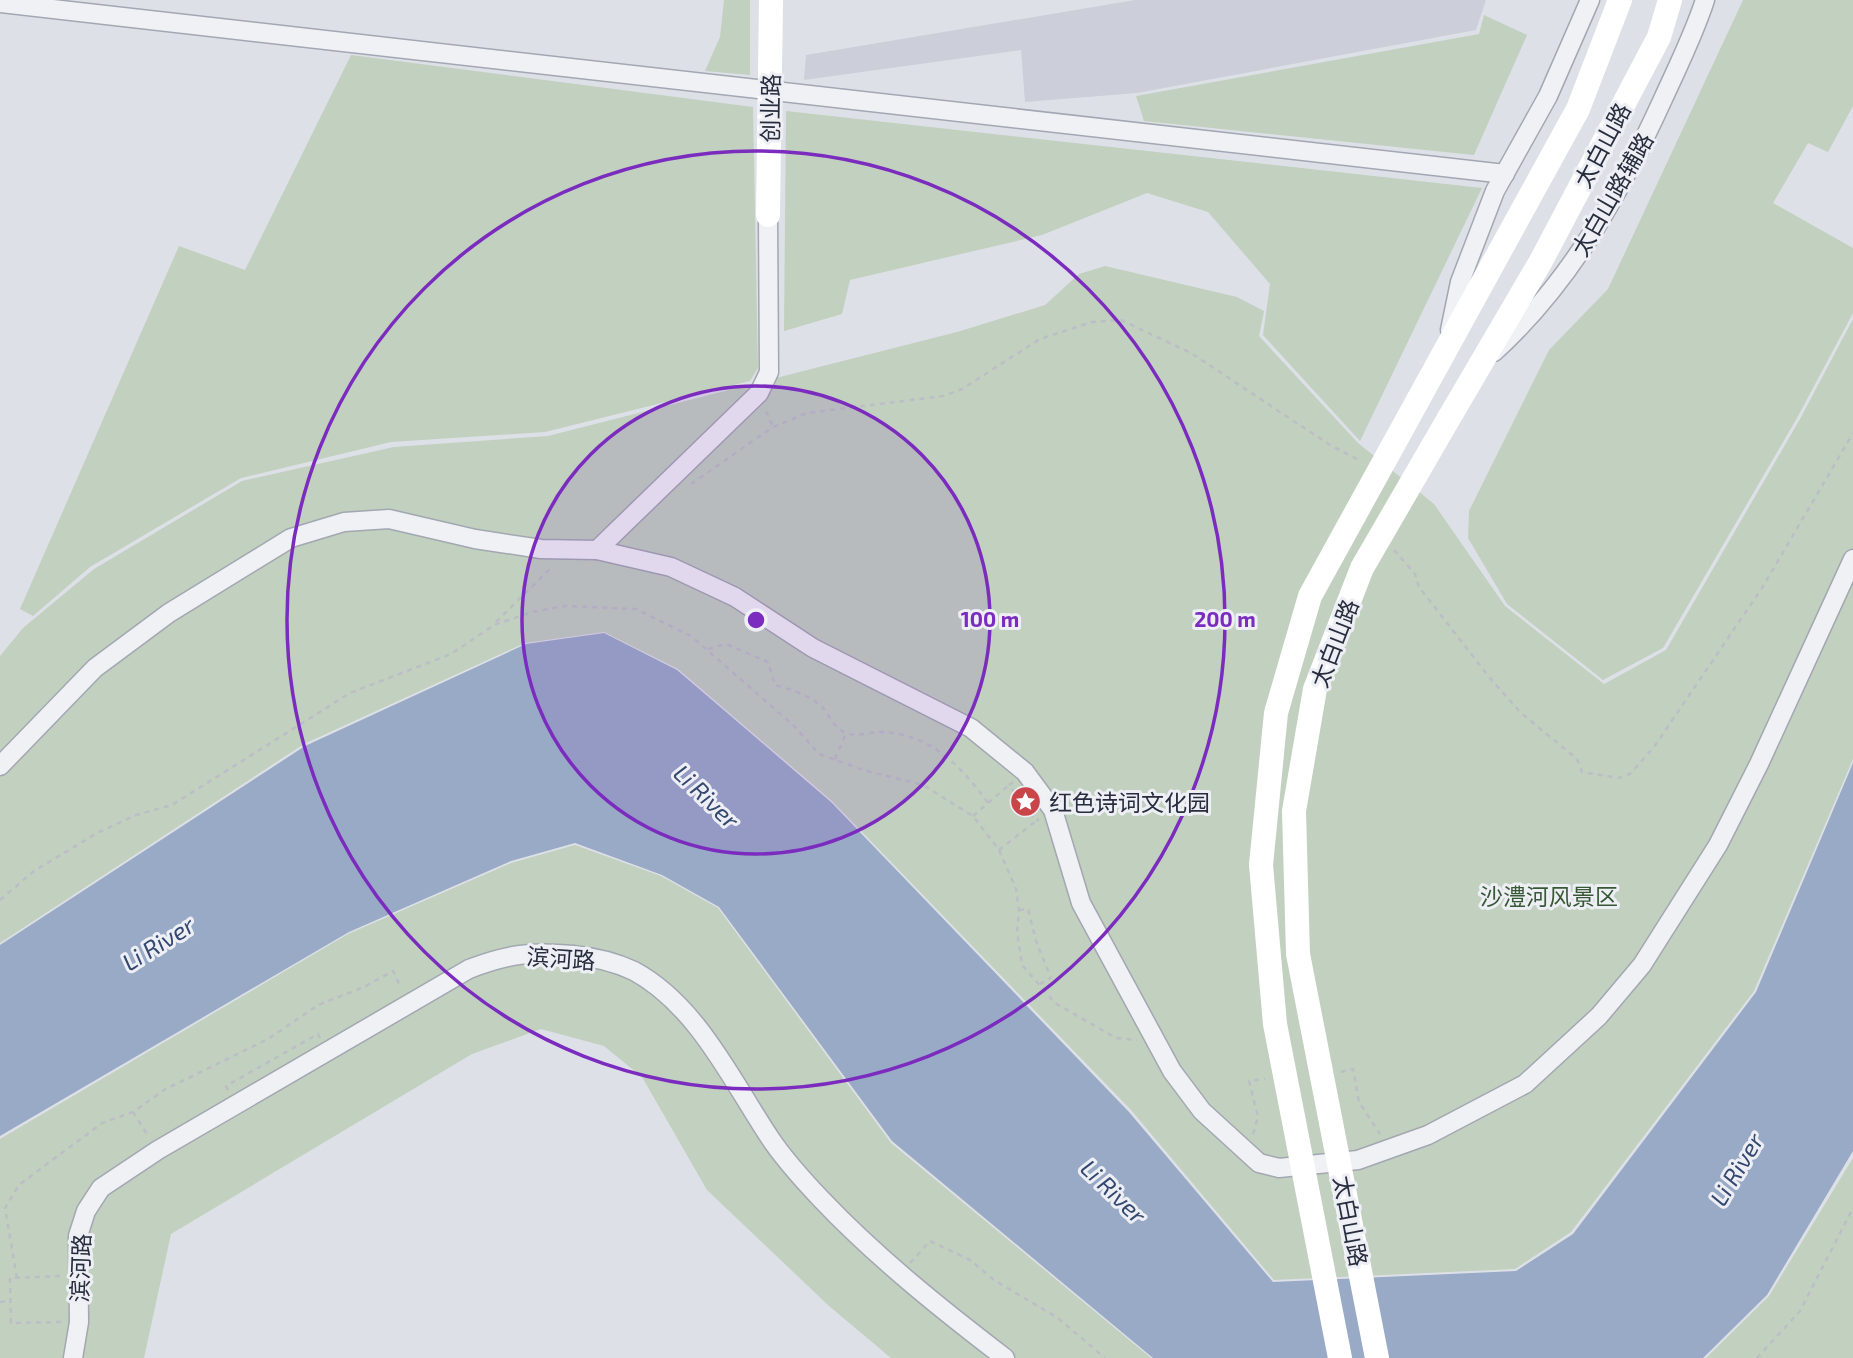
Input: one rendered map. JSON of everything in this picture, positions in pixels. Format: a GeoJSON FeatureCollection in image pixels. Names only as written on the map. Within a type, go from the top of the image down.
{"type":"FeatureCollection","features":[{"type":"Feature","properties":{"kind":"main road","name":"创业路"},"geometry":{"type":"LineString","coordinates":[[768,215],[771,0]]}},
{"type":"Feature","properties":{"kind":"main road","name":"太白山路"},"geometry":{"type":"LineString","coordinates":[[1340,1358],[1275,1024],[1261,865],[1276,713],[1310,596],[1578,109],[1620,0]]}},
{"type":"Feature","properties":{"kind":"main road","name":"太白山路"},"geometry":{"type":"LineString","coordinates":[[1377,1358],[1298,954],[1294,811],[1315,689],[1362,568],[1541,261],[1653,49],[1670,0]]}},
{"type":"Feature","properties":{"kind":"street"},"geometry":{"type":"LineString","coordinates":[[1446,349],[1460,282],[1505,174],[1548,96],[1590,0]]}},
{"type":"Feature","properties":{"kind":"street","name":"太白山路辅路"},"geometry":{"type":"LineString","coordinates":[[1481,363],[1530,319],[1589,242],[1634,163],[1696,27],[1705,0]]}},
{"type":"Feature","properties":{"kind":"street"},"geometry":{"type":"LineString","coordinates":[[0,2],[1505,174]]}},
{"type":"Feature","properties":{"kind":"street"},"geometry":{"type":"LineString","coordinates":[[597,550],[759,393],[769,372],[768,215]]}},
{"type":"Feature","properties":{"kind":"street"},"geometry":{"type":"LineString","coordinates":[[0,766],[95,668],[169,613],[291,538],[344,522],[390,519],[475,539],[541,549],[597,550],[671,567],[735,597],[813,648],[971,728],[1025,772],[1053,810],[1081,903],[1172,1071],[1202,1111],[1259,1163],[1279,1168],[1345,1162],[1428,1135],[1525,1084],[1599,1016],[1642,965],[1718,845],[1759,764],[1853,559]]}},
{"type":"Feature","properties":{"kind":"street","name":"滨河路"},"geometry":{"type":"LineString","coordinates":[[73,1358],[79,1322],[78,1236],[86,1211],[101,1188],[158,1150],[470,969],[504,956],[538,952],[594,957],[634,971],[660,990],[696,1028],[772,1140],[820,1199],[901,1274],[1005,1358]]}},
{"type":"Feature","properties":{"kind":"path"},"geometry":{"type":"LineString","coordinates":[[688,485],[773,427],[807,413],[943,396],[962,389],[1040,339],[1092,322],[1121,320],[1191,353],[1330,444],[1379,471]]}},
{"type":"Feature","properties":{"kind":"path"},"geometry":{"type":"LineString","coordinates":[[1381,536],[1415,574],[1419,587],[1461,645],[1521,713],[1577,759],[1582,772],[1619,778],[1630,775],[1654,747],[1762,588],[1853,433]]}},
{"type":"Feature","properties":{"kind":"path"},"geometry":{"type":"LineString","coordinates":[[0,900],[34,872],[99,832],[136,815],[172,805],[350,693],[451,654],[494,625],[542,573],[576,550]]}},
{"type":"Feature","properties":{"kind":"path"},"geometry":{"type":"LineString","coordinates":[[494,625],[532,612],[565,606],[636,609],[691,636],[793,726],[819,754],[923,785],[973,816],[999,850],[1016,889],[1019,910],[1017,932],[1022,965],[1055,1003],[1116,1038],[1132,1042],[1154,1034]]}},
{"type":"Feature","properties":{"kind":"path"},"geometry":{"type":"LineString","coordinates":[[707,650],[726,644],[768,663],[775,685],[793,690],[822,707],[841,732],[855,736],[881,732],[937,748],[967,775],[988,803]]}},
{"type":"Feature","properties":{"kind":"path"},"geometry":{"type":"LineString","coordinates":[[835,760],[846,733]]}},
{"type":"Feature","properties":{"kind":"path"},"geometry":{"type":"LineString","coordinates":[[973,816],[1009,785]]}},
{"type":"Feature","properties":{"kind":"path"},"geometry":{"type":"LineString","coordinates":[[999,850],[1036,821]]}},
{"type":"Feature","properties":{"kind":"path"},"geometry":{"type":"LineString","coordinates":[[1019,910],[1028,909],[1036,941],[1051,978],[1038,984]]}},
{"type":"Feature","properties":{"kind":"path"},"geometry":{"type":"LineString","coordinates":[[17,1278],[5,1208],[19,1185],[102,1124],[133,1112],[164,1090],[268,1039],[318,1005],[365,987],[393,971],[408,1004]]}},
{"type":"Feature","properties":{"kind":"path"},"geometry":{"type":"LineString","coordinates":[[1353,1069],[1359,1102],[1386,1150]]}},
{"type":"Feature","properties":{"kind":"path"},"geometry":{"type":"LineString","coordinates":[[1249,1081],[1258,1117]]}},
{"type":"Feature","properties":{"kind":"path"},"geometry":{"type":"LineString","coordinates":[[133,1112],[158,1150]]}},
{"type":"Feature","properties":{"kind":"path"},"geometry":{"type":"LineString","coordinates":[[1757,1358],[1800,1311],[1853,1208]]}},
{"type":"Feature","properties":{"kind":"path"},"geometry":{"type":"LineString","coordinates":[[901,1274],[930,1241],[970,1260],[994,1280],[1058,1318],[1105,1358]]}},
{"type":"Feature","properties":{"kind":"path"},"geometry":{"type":"LineString","coordinates":[[79,1275],[10,1278],[11,1323],[79,1322]]}},
{"type":"Feature","properties":{"kind":"path"},"geometry":{"type":"LineString","coordinates":[[0,1302],[11,1301]]}},
{"type":"Feature","properties":{"kind":"shaded area"},"geometry":{"type":"Polygon","coordinates":[[[1135,0],[1486,0],[1476,30],[1137,93],[1025,102],[1021,50],[804,80],[806,55],[1135,0]]]}},
{"type":"Feature","properties":{"kind":"green space"},"geometry":{"type":"Polygon","coordinates":[[[724,0],[750,0],[750,75],[705,71],[720,37],[724,0]]]}},
{"type":"Feature","properties":{"kind":"green space"},"geometry":{"type":"Polygon","coordinates":[[[1743,0],[1853,0],[1853,106],[1828,152],[1808,143],[1773,203],[1853,248],[1853,313],[1797,418],[1663,648],[1603,680],[1507,604],[1468,538],[1469,511],[1549,350],[1608,289],[1743,0]]]}},
{"type":"Feature","properties":{"kind":"green space"},"geometry":{"type":"Polygon","coordinates":[[[1484,15],[1527,35],[1474,155],[1144,121],[1136,96],[1479,34],[1484,15]]]}},
{"type":"Feature","properties":{"kind":"green space"},"geometry":{"type":"Polygon","coordinates":[[[351,55],[753,107],[758,368],[750,381],[545,432],[391,442],[241,478],[90,567],[33,616],[20,609],[179,246],[245,270],[351,55]]]}},
{"type":"Feature","properties":{"kind":"green space"},"geometry":{"type":"Polygon","coordinates":[[[786,111],[1482,188],[1360,441],[1263,335],[1270,284],[1208,212],[1147,193],[1042,235],[850,280],[842,314],[784,331],[786,111]]]}},
{"type":"Feature","properties":{"kind":"green space","name":"沙澧河风景区"},"geometry":{"type":"Polygon","coordinates":[[[1105,266],[1237,297],[1264,311],[1259,336],[1358,443],[1434,504],[1505,606],[1604,684],[1666,650],[1800,419],[1853,319],[1853,759],[1754,991],[1571,1232],[1515,1269],[1274,1280],[1131,1110],[832,801],[678,669],[604,632],[525,643],[304,744],[0,943],[0,656],[23,628],[94,569],[242,481],[394,447],[548,436],[957,332],[1045,305],[1079,274],[1105,266]]]}},
{"type":"Feature","properties":{"kind":"green space"},"geometry":{"type":"Polygon","coordinates":[[[575,845],[661,876],[718,908],[891,1143],[1151,1358],[891,1358],[829,1306],[707,1190],[642,1077],[604,1046],[541,1029],[472,1054],[171,1234],[144,1358],[0,1358],[0,1139],[348,934],[511,863],[575,845]]]}},
{"type":"Feature","properties":{"kind":"green space"},"geometry":{"type":"Polygon","coordinates":[[[1853,1158],[1853,1358],[1706,1358],[1769,1296],[1853,1158]]]}},
{"type":"Feature","properties":{"kind":"water","name":"Li River"},"geometry":{"type":"Polygon","coordinates":[[[604,633],[677,670],[831,802],[1129,1112],[1273,1282],[1516,1271],[1573,1234],[1756,992],[1853,763],[1853,1151],[1767,1295],[1703,1358],[1153,1358],[892,1141],[719,907],[662,875],[575,843],[511,861],[349,932],[0,1136],[0,945],[305,746],[526,644],[604,633]]]}},
{"type":"Feature","properties":{"kind":"place","name":"红色诗词文化园"},"geometry":{"type":"Point","coordinates":[1026,802]}}]}
